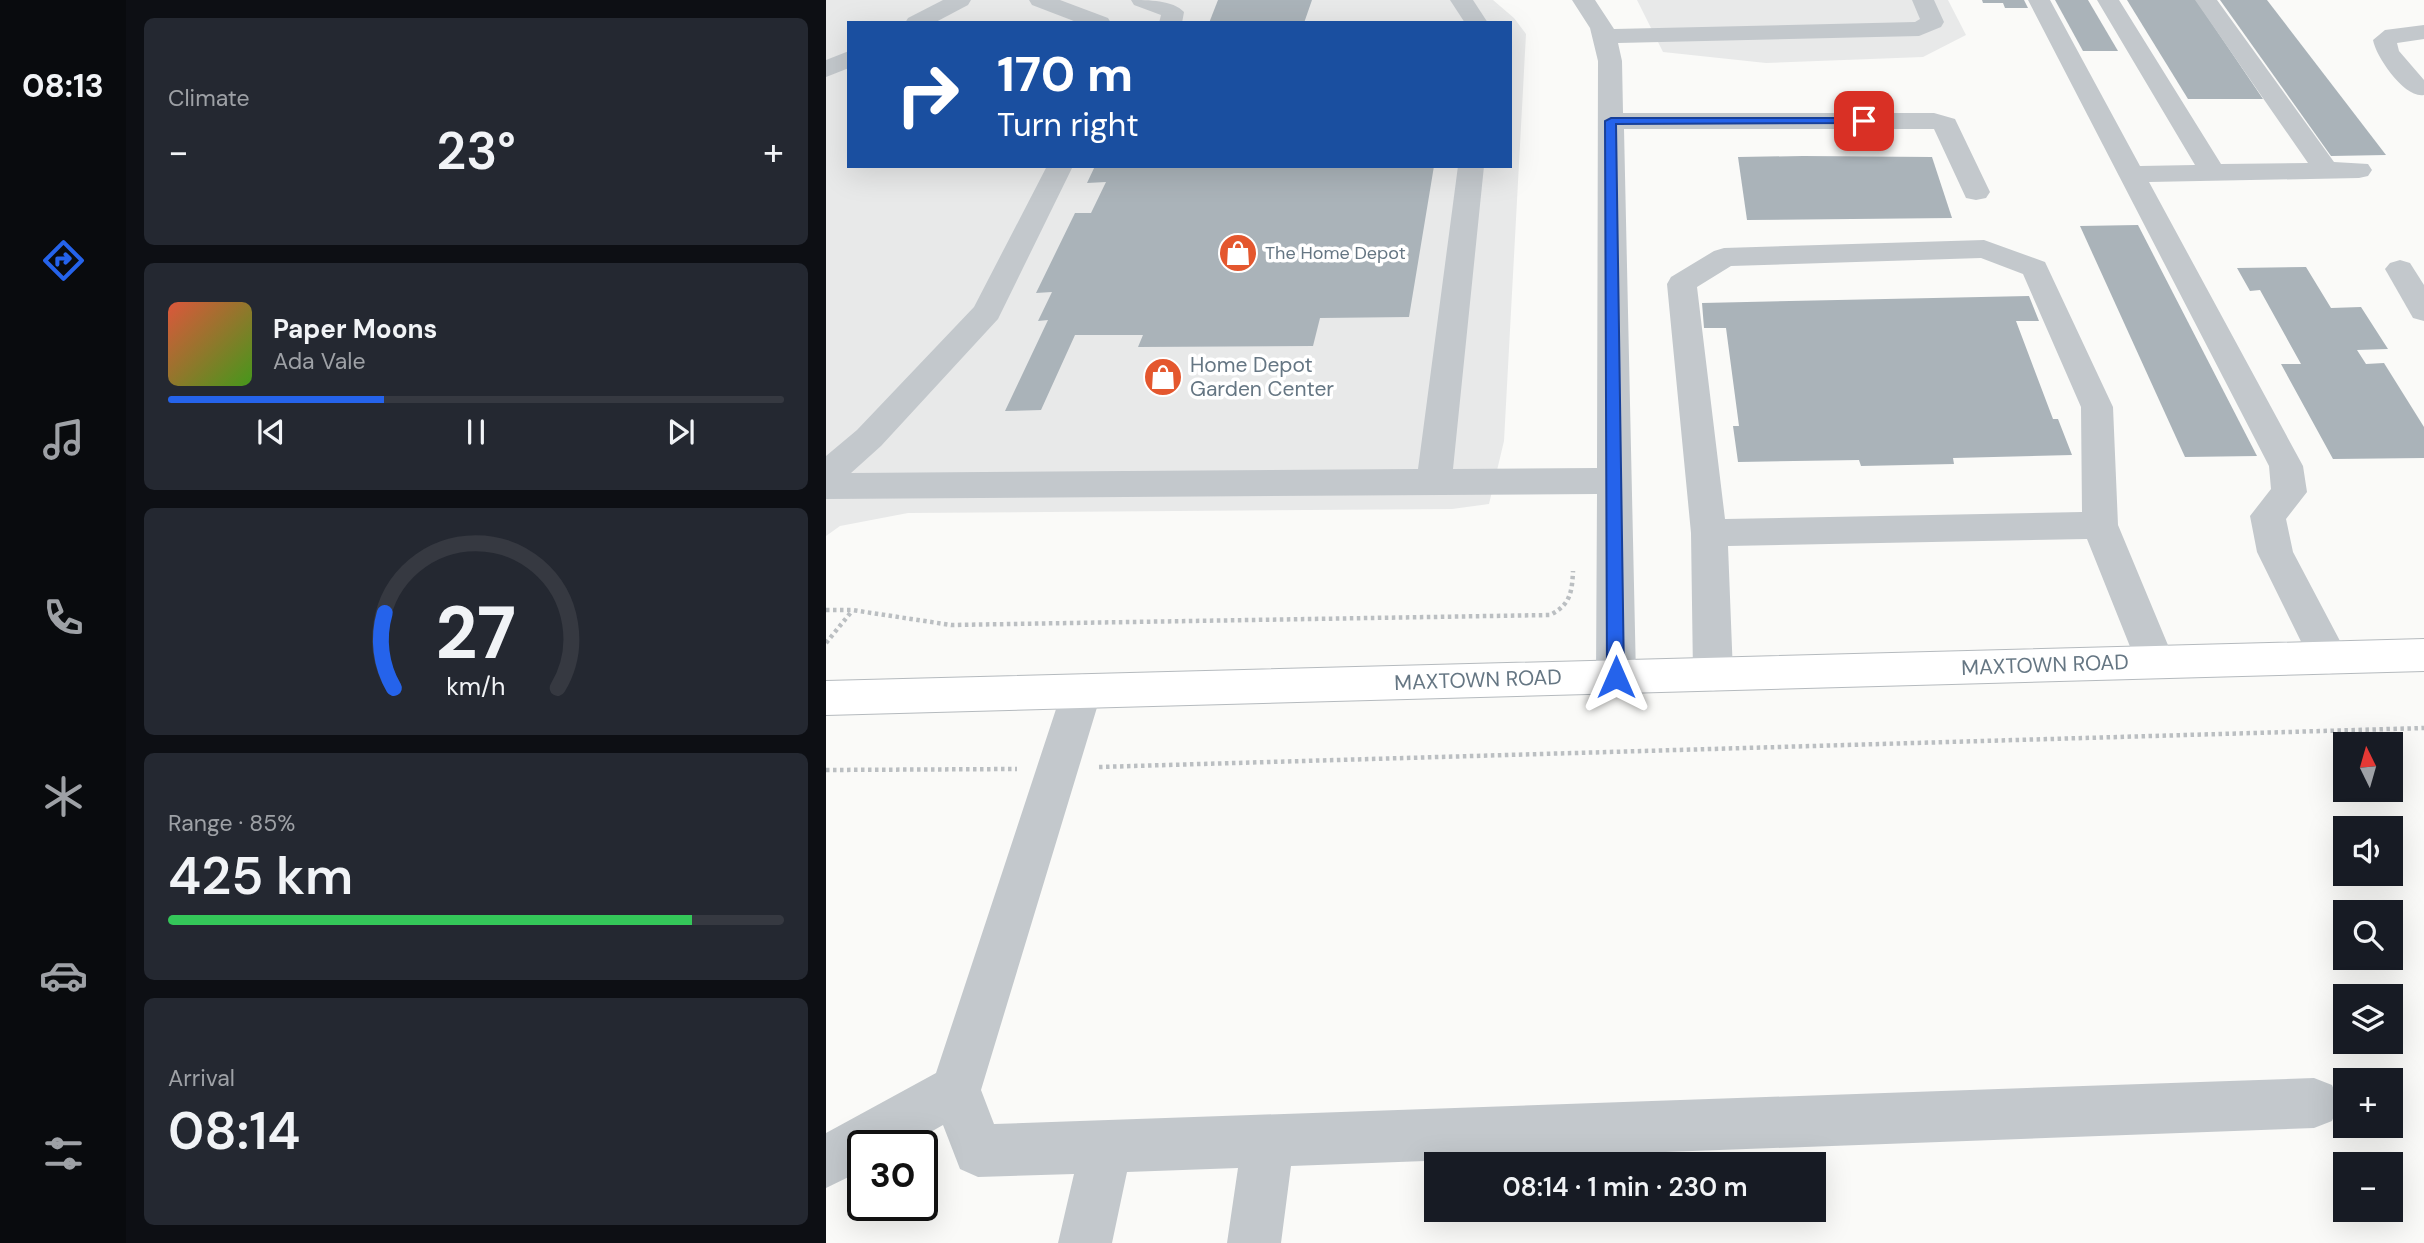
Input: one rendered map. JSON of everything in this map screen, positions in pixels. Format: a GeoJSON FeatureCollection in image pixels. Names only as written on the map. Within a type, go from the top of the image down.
{"type":"FeatureCollection","features":[{"type":"Feature","properties":{"kind":"main road","name":"MAXTOWN ROAD"},"geometry":{"type":"LineString","coordinates":[[826,698],[2424,655]]}},
{"type":"Feature","properties":{"kind":"street"},"geometry":{"type":"LineString","coordinates":[[920,21],[960,0]]}},
{"type":"Feature","properties":{"kind":"street"},"geometry":{"type":"LineString","coordinates":[[1142,0],[1173,12],[1171,21]]}},
{"type":"Feature","properties":{"kind":"street"},"geometry":{"type":"LineString","coordinates":[[1461,0],[1476,21]]}},
{"type":"Feature","properties":{"kind":"street"},"geometry":{"type":"LineString","coordinates":[[1583,0],[1600,23],[1610,61],[1616,677]]}},
{"type":"Feature","properties":{"kind":"street"},"geometry":{"type":"LineString","coordinates":[[1605,36],[1919,29],[1933,22],[1923,0]]}},
{"type":"Feature","properties":{"kind":"street"},"geometry":{"type":"LineString","coordinates":[[2039,0],[2286,466],[2289,492],[2268,516],[2275,552],[2329,658]]}},
{"type":"Feature","properties":{"kind":"street"},"geometry":{"type":"LineString","coordinates":[[2108,0],[2213,173]]}},
{"type":"Feature","properties":{"kind":"street"},"geometry":{"type":"LineString","coordinates":[[2206,0],[2326,171]]}},
{"type":"Feature","properties":{"kind":"street"},"geometry":{"type":"LineString","coordinates":[[1050,1],[1095,21]]}},
{"type":"Feature","properties":{"kind":"street"},"geometry":{"type":"LineString","coordinates":[[2422,92],[2388,52],[2385,40],[2393,34],[2424,32]]}},
{"type":"Feature","properties":{"kind":"street"},"geometry":{"type":"LineString","coordinates":[[826,69],[847,59]]}},
{"type":"Feature","properties":{"kind":"street"},"geometry":{"type":"LineString","coordinates":[[1611,121],[1934,121],[1946,124],[1976,192]]}},
{"type":"Feature","properties":{"kind":"street"},"geometry":{"type":"LineString","coordinates":[[826,475],[869,438],[987,312],[1059,168]]}},
{"type":"Feature","properties":{"kind":"street"},"geometry":{"type":"LineString","coordinates":[[1434,482],[1471,168]]}},
{"type":"Feature","properties":{"kind":"street"},"geometry":{"type":"LineString","coordinates":[[2130,174],[2360,170]]}},
{"type":"Feature","properties":{"kind":"street"},"geometry":{"type":"LineString","coordinates":[[1713,674],[1709,533],[1682,285],[1724,257],[1984,249],[2035,268],[2097,407],[2100,525],[2155,662]]}},
{"type":"Feature","properties":{"kind":"street"},"geometry":{"type":"LineString","coordinates":[[2400,269],[2424,312]]}},
{"type":"Feature","properties":{"kind":"street"},"geometry":{"type":"LineString","coordinates":[[826,486],[1614,481]]}},
{"type":"Feature","properties":{"kind":"street"},"geometry":{"type":"LineString","coordinates":[[1709,533],[2100,525]]}},
{"type":"Feature","properties":{"kind":"street"},"geometry":{"type":"LineString","coordinates":[[1082,691],[956,1090],[978,1151],[2314,1103]]}},
{"type":"Feature","properties":{"kind":"street"},"geometry":{"type":"LineString","coordinates":[[826,1161],[956,1090]]}},
{"type":"Feature","properties":{"kind":"street"},"geometry":{"type":"LineString","coordinates":[[1254,1243],[1268,1140]]}},
{"type":"Feature","properties":{"kind":"street"},"geometry":{"type":"LineString","coordinates":[[1085,1243],[1107,1145]]}},
{"type":"Feature","properties":{"kind":"path"},"geometry":{"type":"LineString","coordinates":[[826,610],[852,610],[826,643]]}},
{"type":"Feature","properties":{"kind":"path"},"geometry":{"type":"LineString","coordinates":[[826,770],[1058,768],[2424,728]]}},
{"type":"Feature","properties":{"kind":"shaded area"},"geometry":{"type":"Polygon","coordinates":[[[826,0],[1493,0],[1514,18],[1526,34],[1504,441],[1489,504],[1452,509],[908,513],[840,526],[826,536],[826,0]]]}},
{"type":"Feature","properties":{"kind":"shaded area"},"geometry":{"type":"Polygon","coordinates":[[[1637,0],[1948,0],[1966,35],[1923,57],[1766,63],[1663,52],[1637,0]]]}},
{"type":"Feature","properties":{"kind":"building"},"geometry":{"type":"Polygon","coordinates":[[[1218,0],[1312,0],[1305,21],[1210,21],[1218,0]]]}},
{"type":"Feature","properties":{"kind":"building"},"geometry":{"type":"Polygon","coordinates":[[[1982,0],[2024,0],[2028,8],[2005,8],[2003,3],[1983,3],[1982,0]]]}},
{"type":"Feature","properties":{"kind":"building"},"geometry":{"type":"Polygon","coordinates":[[[2055,0],[2088,0],[2118,51],[2083,51],[2055,0]]]}},
{"type":"Feature","properties":{"kind":"building"},"geometry":{"type":"Polygon","coordinates":[[[2127,0],[2196,0],[2263,99],[2188,99],[2127,0]]]}},
{"type":"Feature","properties":{"kind":"building"},"geometry":{"type":"Polygon","coordinates":[[[2220,0],[2267,0],[2386,155],[2331,156],[2220,0]]]}},
{"type":"Feature","properties":{"kind":"building"},"geometry":{"type":"Polygon","coordinates":[[[1738,157],[1932,157],[1952,218],[1747,220],[1738,157]]]}},
{"type":"Feature","properties":{"kind":"building","name":"The Home Depot"},"geometry":{"type":"Polygon","coordinates":[[[1094,168],[1434,168],[1409,317],[1320,318],[1313,346],[1138,347],[1143,335],[1075,335],[1041,410],[1005,411],[1048,320],[1038,321],[1052,292],[1036,293],[1075,213],[1091,213],[1106,182],[1087,183],[1094,168]]]}},
{"type":"Feature","properties":{"kind":"building"},"geometry":{"type":"Polygon","coordinates":[[[2138,225],[2257,456],[2185,457],[2080,226],[2138,225]]]}},
{"type":"Feature","properties":{"kind":"building"},"geometry":{"type":"Polygon","coordinates":[[[2306,267],[2331,308],[2361,307],[2388,349],[2357,350],[2366,364],[2384,363],[2424,427],[2424,458],[2333,459],[2281,364],[2301,364],[2260,290],[2250,291],[2237,268],[2306,267]]]}},
{"type":"Feature","properties":{"kind":"building"},"geometry":{"type":"Polygon","coordinates":[[[2029,296],[2039,321],[2016,321],[2053,419],[2058,419],[2072,455],[1953,458],[1954,464],[1861,466],[1859,460],[1738,462],[1733,426],[1739,426],[1726,328],[1704,328],[1702,303],[2029,296]]]}},
{"type":"Feature","properties":{"kind":"place","name":"The Home Depot"},"geometry":{"type":"Point","coordinates":[1238,253]}},
{"type":"Feature","properties":{"kind":"place","name":"Home Depot Garden Center"},"geometry":{"type":"Point","coordinates":[1163,377]}},
{"type":"Feature","properties":{"kind":"route"},"geometry":{"type":"LineString","coordinates":[[1616,677],[1611,121],[1864,121]]}}]}
